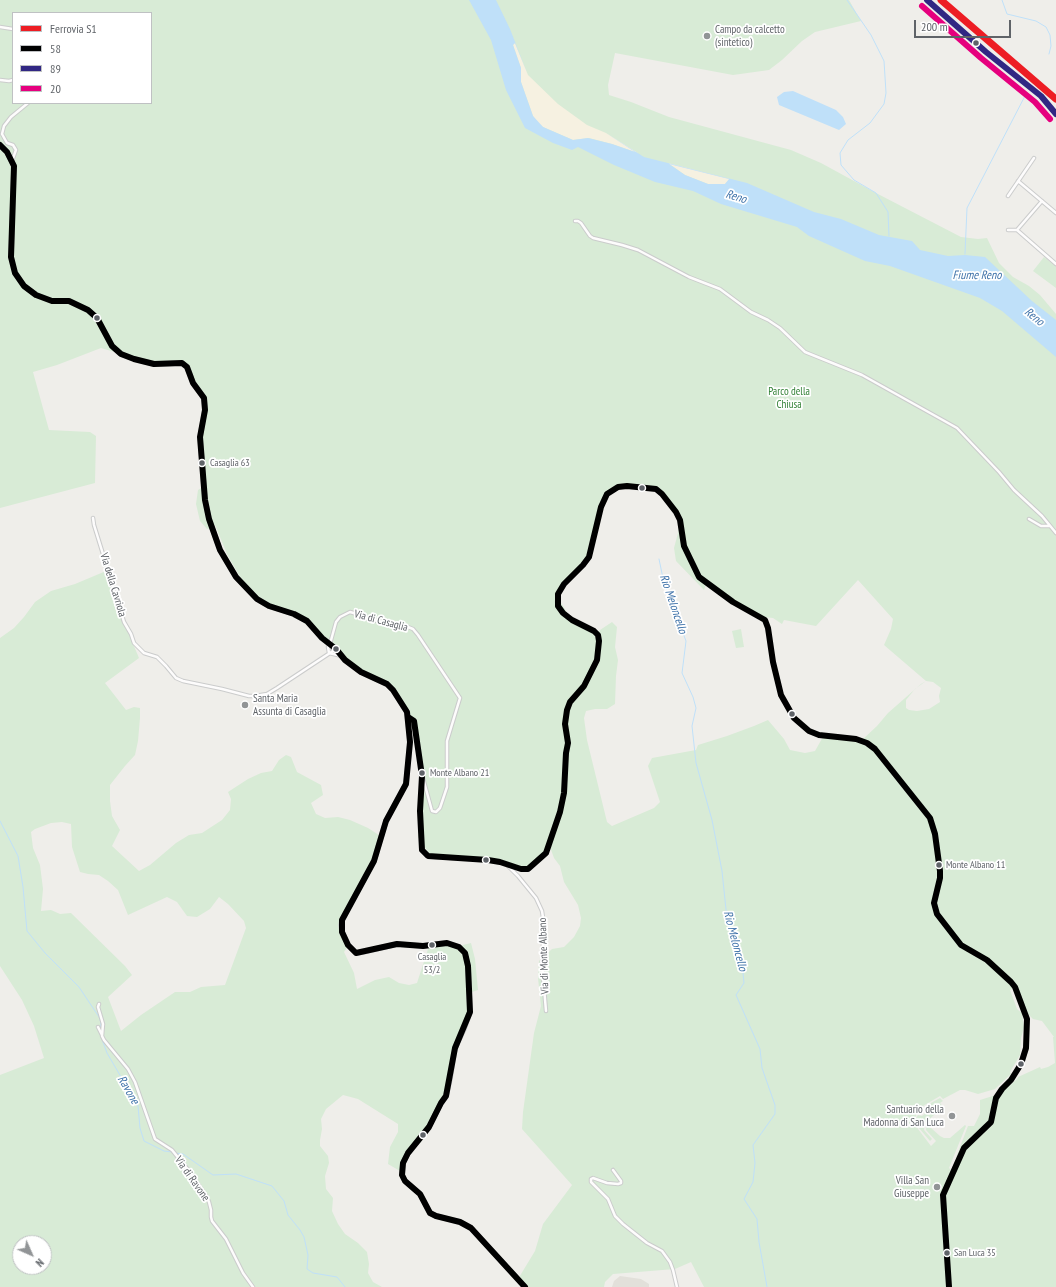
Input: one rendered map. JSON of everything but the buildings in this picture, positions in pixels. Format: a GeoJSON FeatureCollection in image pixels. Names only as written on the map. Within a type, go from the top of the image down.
{"type":"FeatureCollection","features":[{"type":"Feature","properties":{"kind":"street"},"geometry":{"type":"LineString","coordinates":[[927,0],[986,52],[1041,96],[1056,114]]}},
{"type":"Feature","properties":{"kind":"street"},"geometry":{"type":"LineString","coordinates":[[0,27],[12,29]]}},
{"type":"Feature","properties":{"kind":"street"},"geometry":{"type":"LineString","coordinates":[[0,80],[12,80]]}},
{"type":"Feature","properties":{"kind":"street"},"geometry":{"type":"LineString","coordinates":[[12,161],[16,150],[13,145],[7,143],[2,134],[4,126],[27,104]]}},
{"type":"Feature","properties":{"kind":"street"},"geometry":{"type":"LineString","coordinates":[[0,145],[7,152],[14,166],[11,257],[15,273],[24,286],[36,295],[52,301],[69,301],[88,310],[97,318],[112,346],[121,354],[154,364],[182,363],[187,367],[193,384],[204,398],[205,410],[200,437],[205,500],[209,519],[220,550],[236,577],[257,599],[269,606],[294,614],[307,621],[322,638],[361,672],[387,684],[393,690],[407,712],[410,742],[406,784],[386,820],[374,861],[342,920],[342,932],[348,945],[356,953],[396,944],[423,946],[447,943],[459,947],[465,953],[468,966],[470,1012],[455,1048],[446,1096],[441,1103],[430,1127],[408,1153],[403,1163],[402,1175],[405,1181],[420,1194],[430,1213],[460,1222],[471,1228],[525,1287]]}},
{"type":"Feature","properties":{"kind":"street"},"geometry":{"type":"LineString","coordinates":[[1008,196],[1034,158]]}},
{"type":"Feature","properties":{"kind":"street"},"geometry":{"type":"LineString","coordinates":[[1018,181],[1056,213]]}},
{"type":"Feature","properties":{"kind":"street"},"geometry":{"type":"LineString","coordinates":[[1017,230],[1042,201]]}},
{"type":"Feature","properties":{"kind":"street"},"geometry":{"type":"LineString","coordinates":[[575,221],[581,223],[593,238],[638,250],[689,277],[720,290],[750,312],[768,320],[780,328],[805,352],[862,375],[957,428],[992,464],[1014,490],[1042,516],[1056,533]]}},
{"type":"Feature","properties":{"kind":"street"},"geometry":{"type":"LineString","coordinates":[[1008,230],[1017,230],[1056,264]]}},
{"type":"Feature","properties":{"kind":"street"},"geometry":{"type":"LineString","coordinates":[[408,717],[414,721],[422,776],[420,811],[422,850],[428,856],[488,860],[521,869],[528,869],[546,853],[560,812],[564,793],[568,743],[565,724],[567,710],[570,702],[584,686],[591,675],[597,660],[599,641],[598,635],[594,631],[572,620],[563,613],[558,606],[556,597],[564,584],[583,565],[589,556],[601,507],[607,494],[622,486],[642,487],[656,489],[659,491],[676,512],[680,520],[684,546],[699,577],[733,602],[764,618],[768,628],[773,662],[781,695],[794,718],[809,731],[819,734],[856,739],[867,743],[875,749],[930,818],[933,823],[940,872],[934,903],[935,909],[958,942],[987,960],[1015,987],[1027,1019],[1026,1048],[1021,1064],[1011,1080],[996,1098],[991,1122],[964,1148],[943,1196],[949,1287]]}},
{"type":"Feature","properties":{"kind":"street","name":"Via della Cavriola"},"geometry":{"type":"LineString","coordinates":[[93,518],[124,622],[134,643],[144,653],[156,657],[176,678],[183,681],[249,696],[267,694],[336,649]]}},
{"type":"Feature","properties":{"kind":"street"},"geometry":{"type":"LineString","coordinates":[[1028,519],[1041,526],[1050,526]]}},
{"type":"Feature","properties":{"kind":"street","name":"Via di Casaglia"},"geometry":{"type":"LineString","coordinates":[[330,644],[336,622],[340,617],[350,612],[368,619],[411,628],[418,635],[460,698],[447,741],[447,787],[440,808],[436,812],[432,811],[422,776]]}},
{"type":"Feature","properties":{"kind":"street"},"geometry":{"type":"LineString","coordinates":[[330,644],[328,647],[329,653],[342,656]]}},
{"type":"Feature","properties":{"kind":"street","name":"Via di Monte Albano"},"geometry":{"type":"LineString","coordinates":[[507,865],[536,898],[542,911],[544,924],[542,964],[546,1011]]}},
{"type":"Feature","properties":{"kind":"street"},"geometry":{"type":"LineString","coordinates":[[99,1004],[98,1007],[103,1024],[102,1036]]}},
{"type":"Feature","properties":{"kind":"street","name":"Via di Ravone"},"geometry":{"type":"LineString","coordinates":[[98,1027],[102,1036],[124,1064],[135,1082],[155,1139],[172,1150],[189,1170],[207,1197],[211,1210],[210,1216],[212,1221],[226,1239],[243,1273],[253,1287]]}},
{"type":"Feature","properties":{"kind":"street"},"geometry":{"type":"LineString","coordinates":[[613,1170],[621,1183],[607,1183],[593,1178],[591,1179],[591,1182],[608,1199],[615,1216],[622,1224],[662,1251],[674,1270],[677,1287]]}},
{"type":"Feature","properties":{"kind":"shaded area"},"geometry":{"type":"Polygon","coordinates":[[[620,1276],[641,1279],[649,1284],[649,1287],[612,1287],[614,1281],[620,1276]]]}},
{"type":"Feature","properties":{"kind":"green space","name":"Parco della Chiusa"},"geometry":{"type":"Polygon","coordinates":[[[0,0],[849,0],[861,21],[815,32],[802,41],[769,70],[733,75],[615,53],[608,85],[609,95],[669,117],[791,150],[821,163],[961,237],[978,239],[987,238],[999,263],[1013,277],[1029,286],[1040,295],[1056,314],[1056,1287],[704,1287],[691,1262],[675,1269],[613,1274],[605,1282],[604,1287],[527,1287],[518,1279],[535,1251],[543,1224],[572,1185],[522,1129],[534,1033],[541,1006],[538,978],[539,961],[552,949],[564,947],[574,937],[580,926],[581,918],[578,905],[564,882],[560,866],[554,858],[550,847],[531,868],[524,871],[512,867],[471,860],[430,855],[418,837],[421,795],[419,745],[410,717],[386,681],[369,678],[298,618],[263,606],[244,584],[227,554],[215,525],[213,528],[207,529],[200,521],[196,504],[198,490],[206,485],[201,461],[205,402],[196,392],[188,365],[181,362],[146,364],[101,348],[57,365],[33,372],[49,430],[90,432],[96,436],[95,483],[0,508],[0,0]],[[637,486],[615,488],[604,496],[589,558],[567,579],[558,598],[573,622],[593,630],[597,642],[597,632],[612,622],[617,627],[615,647],[618,660],[615,704],[607,709],[586,711],[584,718],[587,740],[607,822],[612,826],[654,808],[660,802],[648,766],[652,758],[696,750],[698,745],[727,736],[768,720],[784,739],[790,750],[805,753],[815,751],[824,735],[862,740],[888,713],[914,690],[906,700],[906,708],[917,711],[929,709],[940,702],[939,696],[941,688],[933,682],[926,681],[884,645],[891,629],[893,619],[858,580],[816,626],[784,620],[782,624],[773,618],[763,617],[724,595],[707,582],[704,590],[676,561],[674,548],[680,521],[660,491],[637,486]],[[1015,987],[1010,990],[1017,1009],[1022,1013],[1024,1027],[1021,1038],[1020,1055],[1010,1072],[1011,1074],[995,1089],[978,1094],[960,1090],[943,1099],[940,1096],[918,1109],[914,1122],[931,1146],[936,1141],[926,1130],[926,1126],[930,1122],[931,1128],[944,1138],[950,1138],[965,1125],[966,1126],[949,1168],[953,1172],[970,1143],[992,1124],[997,1100],[1004,1090],[1018,1077],[1040,1067],[1041,1069],[1055,1063],[1054,1037],[1042,1021],[1033,1019],[1027,1013],[1015,987]]]}},
{"type":"Feature","properties":{"kind":"green space"},"geometry":{"type":"Polygon","coordinates":[[[1044,257],[1056,266],[1056,288],[1033,271],[1044,257]]]}},
{"type":"Feature","properties":{"kind":"green space"},"geometry":{"type":"Polygon","coordinates":[[[106,571],[115,601],[139,658],[105,683],[126,710],[134,707],[140,708],[138,741],[135,755],[110,785],[112,816],[120,830],[112,846],[139,871],[150,865],[176,843],[189,835],[202,833],[222,820],[230,810],[231,799],[228,792],[248,779],[261,773],[272,771],[279,760],[286,755],[291,757],[297,772],[321,785],[323,795],[311,803],[316,814],[325,818],[338,817],[350,820],[368,828],[382,837],[368,878],[342,924],[344,934],[349,945],[344,952],[354,973],[357,989],[375,980],[389,977],[399,983],[409,985],[417,983],[429,946],[448,943],[459,946],[471,943],[475,959],[478,990],[466,994],[468,1015],[455,1044],[450,1073],[441,1103],[421,1142],[413,1147],[403,1161],[400,1171],[388,1164],[390,1147],[398,1132],[398,1124],[358,1099],[343,1095],[326,1109],[321,1119],[322,1129],[320,1146],[328,1156],[329,1163],[325,1176],[326,1189],[333,1198],[332,1211],[345,1234],[358,1243],[367,1252],[369,1264],[368,1273],[373,1282],[382,1287],[0,1287],[0,1075],[44,1058],[34,1026],[22,1000],[0,966],[0,638],[14,628],[35,602],[51,591],[75,584],[106,571]],[[62,822],[51,823],[31,832],[33,848],[40,865],[43,889],[41,911],[51,910],[60,914],[71,913],[125,966],[132,975],[108,997],[121,1031],[141,1015],[175,992],[190,992],[201,987],[225,985],[246,928],[244,921],[228,904],[219,897],[210,909],[197,917],[187,916],[177,902],[167,897],[128,915],[118,890],[108,881],[99,875],[80,872],[72,847],[71,824],[62,822]]]}},
{"type":"Feature","properties":{"kind":"green space"},"geometry":{"type":"Polygon","coordinates":[[[741,629],[744,647],[736,648],[732,631],[741,629]]]}},
{"type":"Feature","properties":{"kind":"green space"},"geometry":{"type":"Polygon","coordinates":[[[996,1095],[987,1125],[966,1142],[955,1160],[968,1126],[974,1126],[980,1114],[980,1100],[996,1095]]]}},
{"type":"Feature","properties":{"kind":"green space"},"geometry":{"type":"Polygon","coordinates":[[[940,1098],[943,1101],[940,1103],[943,1107],[925,1123],[924,1130],[932,1139],[930,1141],[915,1122],[918,1115],[922,1116],[932,1108],[929,1104],[940,1098]]]}},
{"type":"Feature","properties":{"kind":"sand"},"geometry":{"type":"Polygon","coordinates":[[[515,43],[528,75],[558,104],[587,125],[606,133],[638,153],[589,138],[573,140],[543,127],[537,122],[533,116],[521,82],[521,68],[513,45],[515,43]]]}},
{"type":"Feature","properties":{"kind":"sand"},"geometry":{"type":"Polygon","coordinates":[[[668,163],[730,179],[725,184],[708,184],[685,175],[668,163]]]}},
{"type":"Feature","properties":{"kind":"water","name":"Fiume Reno"},"geometry":{"type":"Polygon","coordinates":[[[469,0],[496,0],[510,29],[528,75],[515,43],[513,45],[521,68],[521,82],[533,116],[543,127],[573,140],[588,138],[635,152],[606,133],[644,157],[747,183],[814,212],[841,219],[879,235],[912,241],[920,250],[948,256],[965,255],[985,257],[1032,301],[1056,320],[1056,357],[1002,311],[980,298],[890,266],[865,261],[809,236],[797,227],[721,204],[693,191],[655,182],[614,165],[578,147],[572,150],[553,143],[525,128],[506,90],[491,40],[469,0]],[[669,164],[685,175],[708,184],[725,184],[729,179],[669,164]]]}},
{"type":"Feature","properties":{"kind":"water"},"geometry":{"type":"Polygon","coordinates":[[[793,91],[836,110],[843,117],[846,124],[839,130],[779,105],[777,97],[784,92],[793,91]]]}},
{"type":"Feature","properties":{"kind":"waterway"},"geometry":{"type":"LineString","coordinates":[[847,0],[871,35],[884,61],[886,93],[884,104],[870,123],[848,140],[840,153],[841,165],[854,180],[876,193],[888,212],[889,236]]}},
{"type":"Feature","properties":{"kind":"waterway"},"geometry":{"type":"LineString","coordinates":[[1002,0],[1007,14],[1036,21],[1046,27],[1050,35],[1051,46],[1049,54]]}},
{"type":"Feature","properties":{"kind":"waterway"},"geometry":{"type":"LineString","coordinates":[[965,254],[967,208],[1026,94]]}},
{"type":"Feature","properties":{"kind":"waterway","name":"Rio Meloncello"},"geometry":{"type":"LineString","coordinates":[[659,559],[664,583],[686,641],[682,673],[693,697],[696,708],[692,726],[696,763],[712,820],[722,871],[727,919],[742,963],[744,983],[736,995],[760,1049],[762,1068],[775,1105],[775,1114],[753,1145],[755,1163],[753,1182],[744,1199],[757,1219],[759,1242],[767,1287]]}},
{"type":"Feature","properties":{"kind":"waterway","name":"Ravone"},"geometry":{"type":"LineString","coordinates":[[0,821],[18,856],[23,887],[27,931],[45,953],[79,987],[99,1017],[101,1023],[100,1031]]}},
{"type":"Feature","properties":{"kind":"waterway","name":"Ravone"},"geometry":{"type":"LineString","coordinates":[[100,1034],[107,1053],[138,1106],[140,1128],[144,1141],[164,1151],[172,1152]]}},
{"type":"Feature","properties":{"kind":"waterway","name":"Ravone"},"geometry":{"type":"LineString","coordinates":[[175,1153],[183,1154],[213,1175],[236,1174],[272,1186],[284,1201],[288,1215],[304,1237],[308,1255],[307,1269],[313,1273],[337,1277],[345,1287]]}},
{"type":"Feature","properties":{"kind":"rail line","name":"S1"},"geometry":{"type":"LineString","coordinates":[[941,0],[1056,99]]}},
{"type":"Feature","properties":{"kind":"transit line","name":"89"},"geometry":{"type":"LineString","coordinates":[[927,0],[986,52],[1041,96],[1056,114]]}},
{"type":"Feature","properties":{"kind":"transit line","name":"20"},"geometry":{"type":"LineString","coordinates":[[922,6],[981,58],[1035,102],[1050,119]]}},
{"type":"Feature","properties":{"kind":"transit line","name":"58"},"geometry":{"type":"LineString","coordinates":[[0,145],[7,152],[14,166],[11,257],[15,273],[24,286],[36,295],[52,301],[69,301],[88,310],[97,318],[112,346],[121,354],[154,364],[182,363],[187,367],[193,383],[204,398],[205,410],[200,437],[205,500],[209,519],[220,550],[236,577],[257,599],[269,606],[294,614],[307,621],[322,638],[336,649],[345,660],[361,672],[387,684],[393,690],[407,712],[410,742],[406,784],[386,821],[374,861],[342,920],[342,932],[348,945],[356,953],[397,944],[423,946],[447,943],[459,947],[465,953],[468,966],[470,1012],[455,1048],[446,1096],[429,1127],[408,1153],[403,1163],[402,1175],[405,1181],[420,1194],[430,1213],[460,1222],[471,1228],[525,1287]]}},
{"type":"Feature","properties":{"kind":"transit line","name":"58"},"geometry":{"type":"LineString","coordinates":[[408,717],[414,721],[422,776],[420,811],[422,850],[428,856],[488,860],[500,862],[521,869],[528,869],[546,853],[560,812],[564,793],[568,743],[565,724],[567,710],[570,702],[584,686],[597,660],[599,641],[598,635],[594,631],[572,620],[563,613],[558,606],[558,594],[564,584],[589,557],[601,507],[607,494],[618,487],[627,486],[656,489],[662,494],[676,512],[680,520],[684,546],[699,577],[733,602],[765,620],[768,628],[773,662],[781,695],[794,718],[809,731],[819,735],[856,739],[867,743],[875,749],[930,818],[935,834],[940,871],[940,878],[934,903],[937,914],[961,945],[987,960],[1011,982],[1015,987],[1027,1019],[1026,1048],[1021,1064],[1011,1080],[996,1098],[991,1122],[964,1148],[943,1195],[949,1287]]}},
{"type":"Feature","properties":{"kind":"place","name":"Campo da calcetto (sintetico)"},"geometry":{"type":"Point","coordinates":[707,36]}},
{"type":"Feature","properties":{"kind":"place","name":"Casaglia 63"},"geometry":{"type":"Point","coordinates":[202,463]}},
{"type":"Feature","properties":{"kind":"place","name":"Santa Maria Assunta di Casaglia"},"geometry":{"type":"Point","coordinates":[245,705]}},
{"type":"Feature","properties":{"kind":"place","name":"Monte Albano 21"},"geometry":{"type":"Point","coordinates":[422,773]}},
{"type":"Feature","properties":{"kind":"place","name":"Monte Albano 11"},"geometry":{"type":"Point","coordinates":[939,865]}},
{"type":"Feature","properties":{"kind":"place","name":"Casaglia 53/2"},"geometry":{"type":"Point","coordinates":[432,945]}},
{"type":"Feature","properties":{"kind":"place","name":"Santuario della Madonna di San Luca"},"geometry":{"type":"Point","coordinates":[952,1116]}},
{"type":"Feature","properties":{"kind":"place","name":"Villa San Giuseppe"},"geometry":{"type":"Point","coordinates":[937,1187]}},
{"type":"Feature","properties":{"kind":"place","name":"San Luca 35"},"geometry":{"type":"Point","coordinates":[947,1253]}},
{"type":"Feature","properties":{"kind":"water label","name":"Reno"},"geometry":{"type":"Point","coordinates":[736,197]}},
{"type":"Feature","properties":{"kind":"water label","name":"Reno"},"geometry":{"type":"Point","coordinates":[1034,317]}}]}
